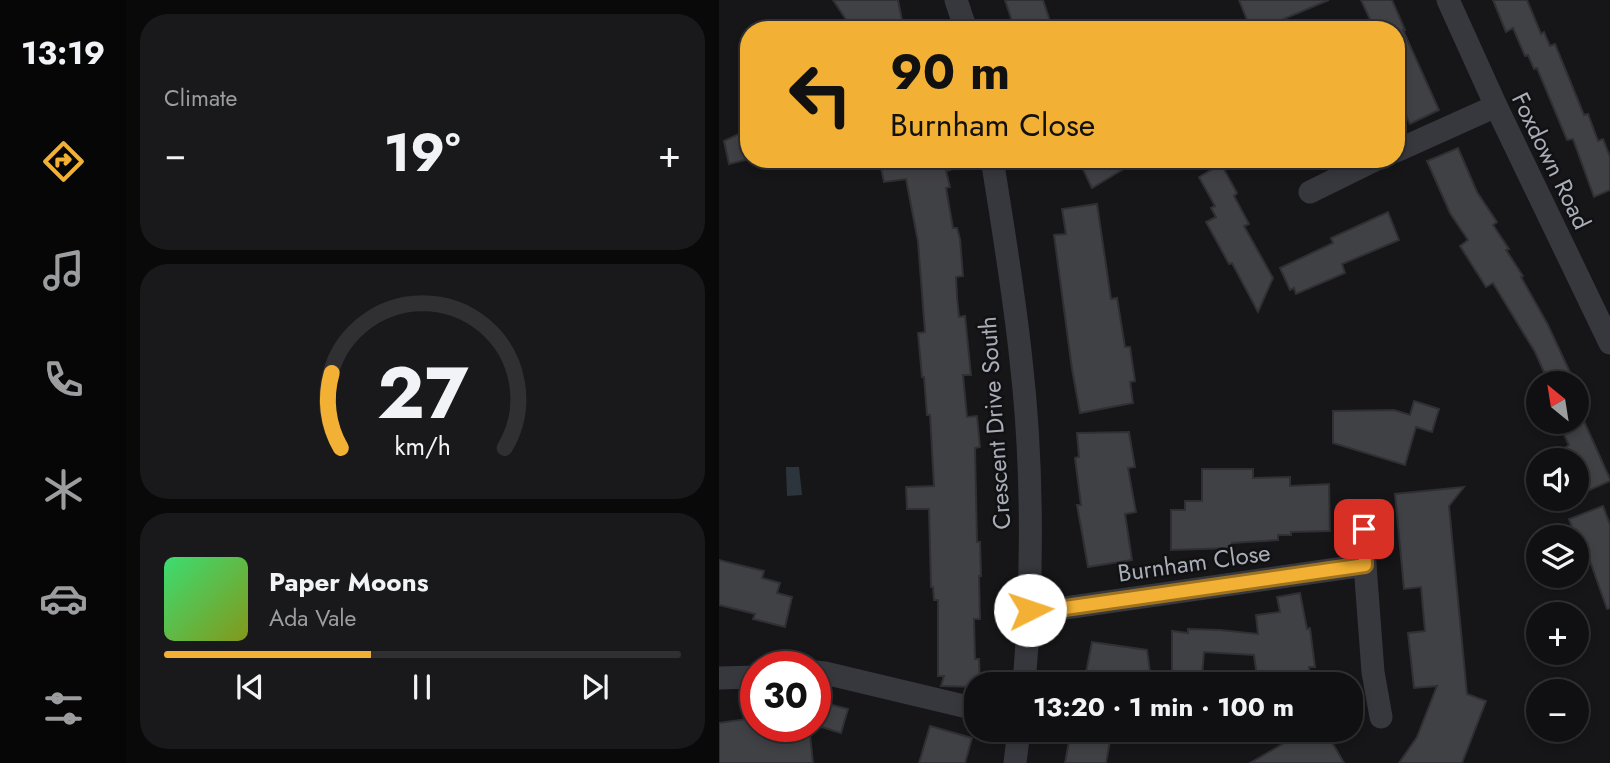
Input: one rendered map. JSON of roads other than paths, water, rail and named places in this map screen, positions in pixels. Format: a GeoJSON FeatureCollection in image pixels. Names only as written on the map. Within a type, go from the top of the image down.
{"type":"FeatureCollection","features":[{"type":"Feature","properties":{"kind":"street"},"geometry":{"type":"LineString","coordinates":[[956,0],[963,21]]}},
{"type":"Feature","properties":{"kind":"street","name":"Foxdown Road"},"geometry":{"type":"LineString","coordinates":[[1448,0],[1610,343]]}},
{"type":"Feature","properties":{"kind":"street"},"geometry":{"type":"LineString","coordinates":[[1405,146],[1496,106]]}},
{"type":"Feature","properties":{"kind":"street","name":"Crescent Drive South"},"geometry":{"type":"LineString","coordinates":[[993,168],[1022,362],[1029,489],[1030,610],[1025,672]]}},
{"type":"Feature","properties":{"kind":"street"},"geometry":{"type":"LineString","coordinates":[[1310,192],[1359,168]]}},
{"type":"Feature","properties":{"kind":"street"},"geometry":{"type":"LineString","coordinates":[[1364,529],[1373,672],[1381,717]]}},
{"type":"Feature","properties":{"kind":"street","name":"Burnham Close"},"geometry":{"type":"LineString","coordinates":[[1030,610],[1064,608],[1365,565]]}},
{"type":"Feature","properties":{"kind":"street"},"geometry":{"type":"LineString","coordinates":[[831,674],[964,706]]}},
{"type":"Feature","properties":{"kind":"street"},"geometry":{"type":"LineString","coordinates":[[719,678],[740,677]]}},
{"type":"Feature","properties":{"kind":"street"},"geometry":{"type":"LineString","coordinates":[[1015,763],[1018,742]]}}]}
